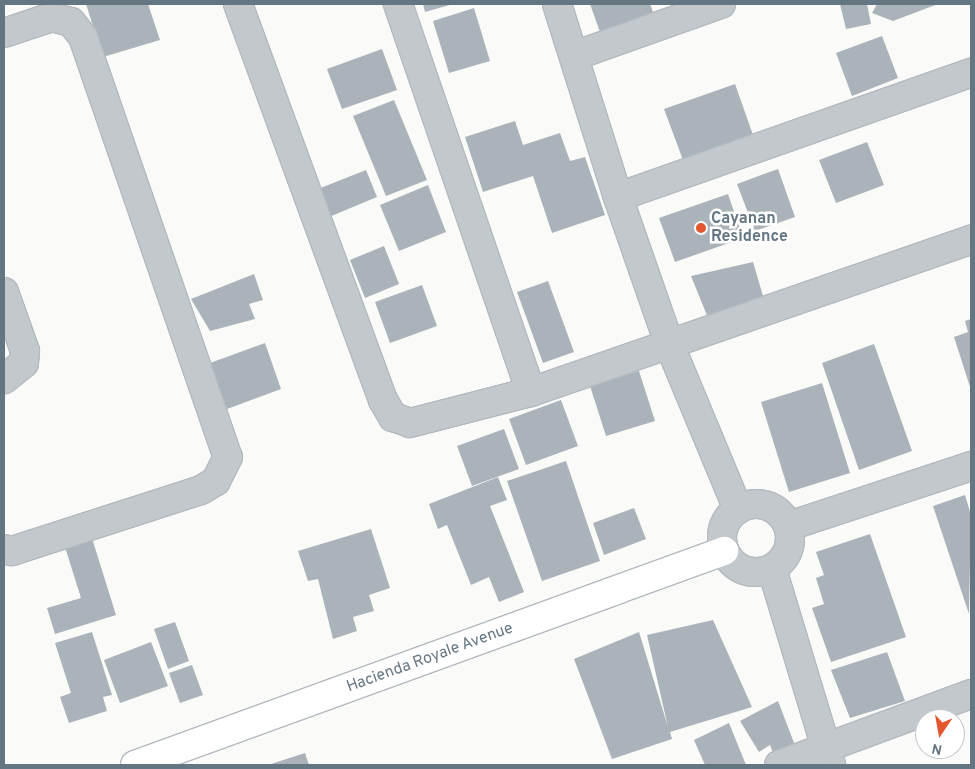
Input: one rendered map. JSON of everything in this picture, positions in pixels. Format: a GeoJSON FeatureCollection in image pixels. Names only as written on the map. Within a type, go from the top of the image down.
{"type":"FeatureCollection","features":[{"type":"Feature","properties":{"kind":"street"},"geometry":{"type":"LineString","coordinates":[[238,4],[383,400],[393,416],[410,423],[531,392],[670,346],[971,240]]}},
{"type":"Feature","properties":{"kind":"street"},"geometry":{"type":"LineString","coordinates":[[398,4],[531,392]]}},
{"type":"Feature","properties":{"kind":"street"},"geometry":{"type":"LineString","coordinates":[[557,4],[618,197],[670,346],[738,509]]}},
{"type":"Feature","properties":{"kind":"street"},"geometry":{"type":"LineString","coordinates":[[574,56],[721,4]]}},
{"type":"Feature","properties":{"kind":"street"},"geometry":{"type":"LineString","coordinates":[[4,33],[52,17],[71,22],[83,37],[228,457],[216,481],[201,490],[12,550],[4,549]]}},
{"type":"Feature","properties":{"kind":"street"},"geometry":{"type":"LineString","coordinates":[[618,197],[971,72]]}},
{"type":"Feature","properties":{"kind":"street"},"geometry":{"type":"LineString","coordinates":[[4,292],[25,351],[24,363],[4,379]]}},
{"type":"Feature","properties":{"kind":"street"},"geometry":{"type":"LineString","coordinates":[[789,526],[971,466]]}},
{"type":"Feature","properties":{"kind":"street"},"geometry":{"type":"LineString","coordinates":[[752,504],[767,505],[781,514],[789,526],[791,543],[785,559],[772,570],[758,573],[744,571],[732,563],[724,550],[722,535],[727,520],[738,509],[752,504]]}},
{"type":"Feature","properties":{"kind":"street","name":"Hacienda Royale Avenue"},"geometry":{"type":"LineString","coordinates":[[135,765],[724,550]]}},
{"type":"Feature","properties":{"kind":"street"},"geometry":{"type":"LineString","coordinates":[[772,570],[828,757]]}},
{"type":"Feature","properties":{"kind":"street"},"geometry":{"type":"LineString","coordinates":[[780,765],[828,757],[971,694]]}},
{"type":"Feature","properties":{"kind":"building"},"geometry":{"type":"Polygon","coordinates":[[[86,4],[148,4],[160,40],[103,57],[86,4]]]}},
{"type":"Feature","properties":{"kind":"building"},"geometry":{"type":"Polygon","coordinates":[[[423,4],[453,4],[425,12],[423,4]]]}},
{"type":"Feature","properties":{"kind":"building"},"geometry":{"type":"Polygon","coordinates":[[[590,4],[650,4],[653,12],[600,32],[590,4]]]}},
{"type":"Feature","properties":{"kind":"building"},"geometry":{"type":"Polygon","coordinates":[[[840,4],[867,4],[871,24],[846,29],[840,4]]]}},
{"type":"Feature","properties":{"kind":"building"},"geometry":{"type":"Polygon","coordinates":[[[877,4],[938,4],[893,21],[872,13],[877,4]]]}},
{"type":"Feature","properties":{"kind":"building"},"geometry":{"type":"Polygon","coordinates":[[[474,8],[490,61],[449,73],[433,21],[474,8]]]}},
{"type":"Feature","properties":{"kind":"building"},"geometry":{"type":"Polygon","coordinates":[[[882,36],[898,78],[852,96],[836,53],[882,36]]]}},
{"type":"Feature","properties":{"kind":"building"},"geometry":{"type":"Polygon","coordinates":[[[382,49],[397,90],[342,109],[327,69],[382,49]]]}},
{"type":"Feature","properties":{"kind":"building"},"geometry":{"type":"Polygon","coordinates":[[[735,84],[753,135],[683,160],[664,109],[735,84]]]}},
{"type":"Feature","properties":{"kind":"building"},"geometry":{"type":"Polygon","coordinates":[[[394,100],[427,180],[386,196],[353,116],[394,100]]]}},
{"type":"Feature","properties":{"kind":"building"},"geometry":{"type":"Polygon","coordinates":[[[515,121],[523,145],[560,133],[570,161],[585,157],[605,215],[552,233],[533,176],[483,192],[465,137],[515,121]]]}},
{"type":"Feature","properties":{"kind":"building"},"geometry":{"type":"Polygon","coordinates":[[[867,142],[884,185],[836,203],[819,160],[867,142]]]}},
{"type":"Feature","properties":{"kind":"building"},"geometry":{"type":"Polygon","coordinates":[[[778,169],[795,217],[755,231],[737,184],[778,169]]]}},
{"type":"Feature","properties":{"kind":"building"},"geometry":{"type":"Polygon","coordinates":[[[366,170],[377,197],[329,217],[318,189],[366,170]]]}},
{"type":"Feature","properties":{"kind":"building"},"geometry":{"type":"Polygon","coordinates":[[[428,185],[446,232],[399,251],[380,205],[428,185]]]}},
{"type":"Feature","properties":{"kind":"building","name":"Cayanan Residence"},"geometry":{"type":"Polygon","coordinates":[[[728,194],[743,238],[675,262],[659,218],[728,194]]]}},
{"type":"Feature","properties":{"kind":"building"},"geometry":{"type":"Polygon","coordinates":[[[384,246],[399,284],[365,298],[350,260],[384,246]]]}},
{"type":"Feature","properties":{"kind":"building"},"geometry":{"type":"Polygon","coordinates":[[[753,262],[763,296],[708,318],[691,276],[753,262]]]}},
{"type":"Feature","properties":{"kind":"building"},"geometry":{"type":"Polygon","coordinates":[[[254,274],[263,300],[249,304],[255,319],[210,331],[191,299],[254,274]]]}},
{"type":"Feature","properties":{"kind":"building"},"geometry":{"type":"Polygon","coordinates":[[[548,281],[574,352],[543,363],[517,292],[548,281]]]}},
{"type":"Feature","properties":{"kind":"building"},"geometry":{"type":"Polygon","coordinates":[[[422,285],[437,326],[390,343],[375,302],[422,285]]]}},
{"type":"Feature","properties":{"kind":"building"},"geometry":{"type":"Polygon","coordinates":[[[971,319],[971,390],[954,337],[968,332],[965,321],[971,319]]]}},
{"type":"Feature","properties":{"kind":"building"},"geometry":{"type":"Polygon","coordinates":[[[265,343],[281,389],[227,409],[210,363],[265,343]]]}},
{"type":"Feature","properties":{"kind":"building"},"geometry":{"type":"Polygon","coordinates":[[[874,344],[912,451],[859,470],[822,363],[874,344]]]}},
{"type":"Feature","properties":{"kind":"building"},"geometry":{"type":"Polygon","coordinates":[[[639,371],[655,421],[606,436],[590,386],[639,371]]]}},
{"type":"Feature","properties":{"kind":"building"},"geometry":{"type":"Polygon","coordinates":[[[822,383],[850,473],[789,492],[761,402],[822,383]]]}},
{"type":"Feature","properties":{"kind":"building"},"geometry":{"type":"Polygon","coordinates":[[[561,400],[578,446],[526,465],[509,419],[561,400]]]}},
{"type":"Feature","properties":{"kind":"building"},"geometry":{"type":"Polygon","coordinates":[[[504,429],[519,469],[472,486],[457,446],[504,429]]]}},
{"type":"Feature","properties":{"kind":"building"},"geometry":{"type":"Polygon","coordinates":[[[566,461],[600,561],[542,581],[507,481],[566,461]]]}},
{"type":"Feature","properties":{"kind":"building"},"geometry":{"type":"Polygon","coordinates":[[[498,477],[507,500],[490,506],[524,592],[499,602],[489,577],[471,585],[447,525],[438,529],[429,504],[498,477]]]}},
{"type":"Feature","properties":{"kind":"building"},"geometry":{"type":"Polygon","coordinates":[[[965,495],[971,515],[969,614],[933,506],[965,495]]]}},
{"type":"Feature","properties":{"kind":"building"},"geometry":{"type":"Polygon","coordinates":[[[634,508],[646,539],[604,555],[593,523],[634,508]]]}},
{"type":"Feature","properties":{"kind":"building"},"geometry":{"type":"Polygon","coordinates":[[[371,529],[390,588],[369,595],[374,611],[353,617],[357,631],[333,639],[318,579],[308,581],[298,551],[371,529]]]}},
{"type":"Feature","properties":{"kind":"building"},"geometry":{"type":"Polygon","coordinates":[[[870,534],[906,637],[831,662],[812,608],[824,604],[816,578],[824,575],[816,552],[870,534]]]}},
{"type":"Feature","properties":{"kind":"building"},"geometry":{"type":"Polygon","coordinates":[[[91,535],[116,615],[55,634],[47,608],[81,598],[64,544],[91,535]]]}},
{"type":"Feature","properties":{"kind":"building"},"geometry":{"type":"Polygon","coordinates":[[[713,620],[752,707],[670,732],[672,739],[612,759],[574,659],[639,632],[668,727],[647,635],[713,620]]]}},
{"type":"Feature","properties":{"kind":"building"},"geometry":{"type":"Polygon","coordinates":[[[175,622],[189,661],[168,669],[154,629],[175,622]]]}},
{"type":"Feature","properties":{"kind":"building"},"geometry":{"type":"Polygon","coordinates":[[[92,632],[112,695],[103,697],[107,711],[69,723],[60,697],[71,693],[55,643],[92,632]]]}},
{"type":"Feature","properties":{"kind":"building"},"geometry":{"type":"Polygon","coordinates":[[[151,642],[168,686],[120,703],[104,660],[151,642]]]}},
{"type":"Feature","properties":{"kind":"building"},"geometry":{"type":"Polygon","coordinates":[[[887,652],[905,701],[850,718],[831,670],[887,652]]]}},
{"type":"Feature","properties":{"kind":"building"},"geometry":{"type":"Polygon","coordinates":[[[192,665],[203,695],[180,703],[169,673],[192,665]]]}},
{"type":"Feature","properties":{"kind":"building"},"geometry":{"type":"Polygon","coordinates":[[[778,701],[796,748],[774,755],[770,745],[759,752],[740,721],[778,701]]]}},
{"type":"Feature","properties":{"kind":"building"},"geometry":{"type":"Polygon","coordinates":[[[729,723],[746,765],[705,765],[694,740],[729,723]]]}},
{"type":"Feature","properties":{"kind":"building"},"geometry":{"type":"Polygon","coordinates":[[[305,753],[309,765],[268,765],[305,753]]]}},
{"type":"Feature","properties":{"kind":"place","name":"Cayanan Residence"},"geometry":{"type":"Point","coordinates":[701,228]}}]}
